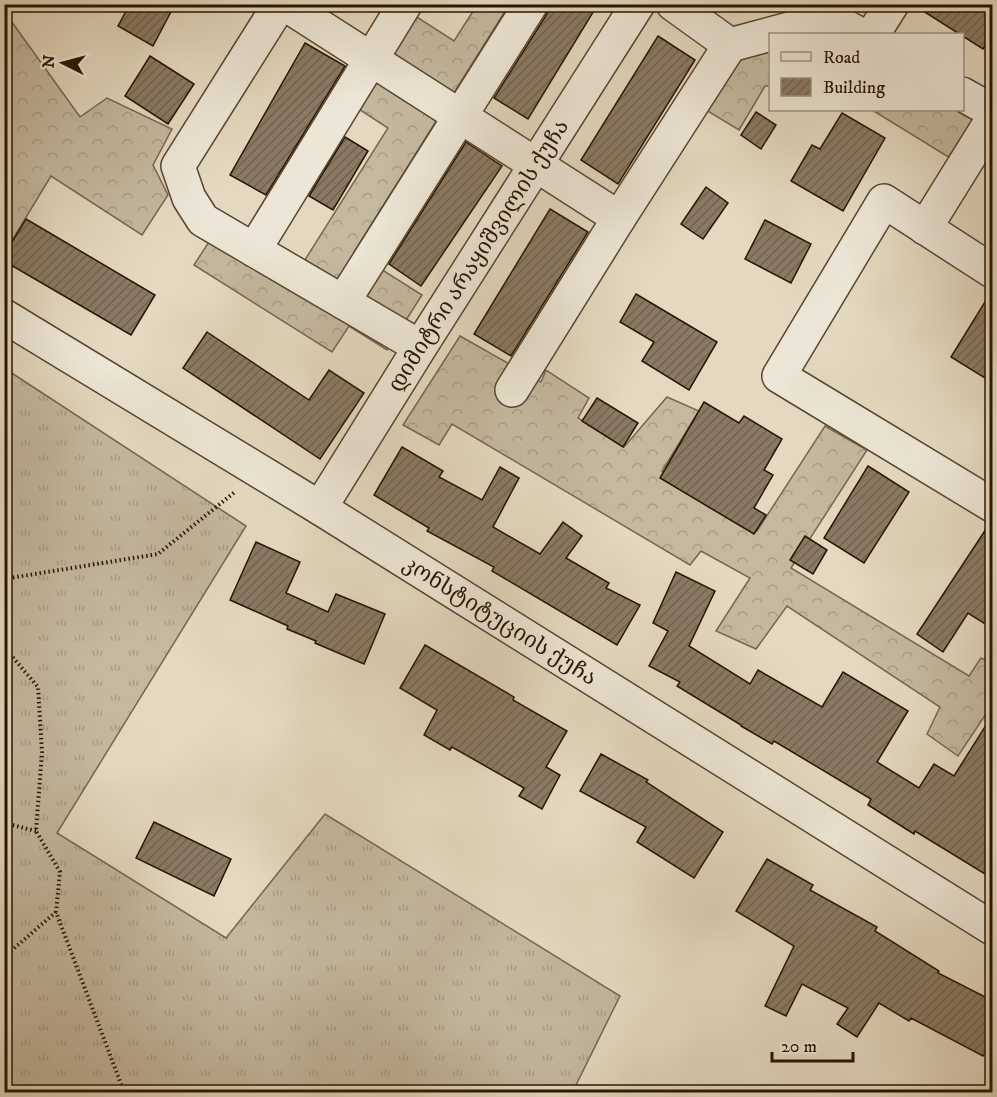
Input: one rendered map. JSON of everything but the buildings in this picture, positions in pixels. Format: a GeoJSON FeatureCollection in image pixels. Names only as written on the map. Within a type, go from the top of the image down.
{"type":"FeatureCollection","features":[{"type":"Feature","properties":{"kind":"street"},"geometry":{"type":"LineString","coordinates":[[280,4],[178,166],[189,198],[203,220],[420,347]]}},
{"type":"Feature","properties":{"kind":"street"},"geometry":{"type":"LineString","coordinates":[[285,4],[619,218]]}},
{"type":"Feature","properties":{"kind":"street"},"geometry":{"type":"LineString","coordinates":[[254,250],[405,4]]}},
{"type":"Feature","properties":{"kind":"street"},"geometry":{"type":"LineString","coordinates":[[343,302],[531,4]]}},
{"type":"Feature","properties":{"kind":"street","name":"დიმიტრი არაყიშვილის ქუჩა"},"geometry":{"type":"LineString","coordinates":[[320,508],[638,4]]}},
{"type":"Feature","properties":{"kind":"street"},"geometry":{"type":"LineString","coordinates":[[673,4],[730,45]]}},
{"type":"Feature","properties":{"kind":"street"},"geometry":{"type":"LineString","coordinates":[[874,33],[892,4]]}},
{"type":"Feature","properties":{"kind":"street"},"geometry":{"type":"LineString","coordinates":[[774,33],[830,18],[857,33]]}},
{"type":"Feature","properties":{"kind":"street"},"geometry":{"type":"LineString","coordinates":[[512,390],[730,45],[769,34]]}},
{"type":"Feature","properties":{"kind":"street"},"geometry":{"type":"LineString","coordinates":[[964,95],[993,111]]}},
{"type":"Feature","properties":{"kind":"street"},"geometry":{"type":"LineString","coordinates":[[925,228],[993,120]]}},
{"type":"Feature","properties":{"kind":"street"},"geometry":{"type":"LineString","coordinates":[[993,271],[884,201],[779,376],[993,505]]}},
{"type":"Feature","properties":{"kind":"street","name":"კონსტიტუციის ქუჩა"},"geometry":{"type":"LineString","coordinates":[[4,316],[320,508],[993,928]]}},
{"type":"Feature","properties":{"kind":"path"},"geometry":{"type":"LineString","coordinates":[[4,579],[158,554],[260,472]]}},
{"type":"Feature","properties":{"kind":"path"},"geometry":{"type":"LineString","coordinates":[[4,647],[38,687],[42,752],[36,831],[60,872],[56,912],[124,1092]]}},
{"type":"Feature","properties":{"kind":"path"},"geometry":{"type":"LineString","coordinates":[[4,823],[36,831]]}},
{"type":"Feature","properties":{"kind":"path"},"geometry":{"type":"LineString","coordinates":[[4,957],[56,912]]}},
{"type":"Feature","properties":{"kind":"green space"},"geometry":{"type":"Polygon","coordinates":[[[477,5],[509,5],[354,252],[422,295],[387,350],[349,326],[332,352],[194,265],[214,234],[291,282],[388,128],[348,102],[406,10],[454,41],[477,5]]]}},
{"type":"Feature","properties":{"kind":"green space"},"geometry":{"type":"Polygon","coordinates":[[[4,11],[80,117],[107,98],[172,129],[153,165],[168,195],[142,235],[51,176],[5,252],[4,11]]]}},
{"type":"Feature","properties":{"kind":"green space"},"geometry":{"type":"Polygon","coordinates":[[[769,52],[769,86],[765,86],[739,130],[706,110],[735,61],[769,52]]]}},
{"type":"Feature","properties":{"kind":"green space"},"geometry":{"type":"Polygon","coordinates":[[[874,111],[964,111],[975,117],[950,158],[874,111]]]}},
{"type":"Feature","properties":{"kind":"green space"},"geometry":{"type":"Polygon","coordinates":[[[460,336],[541,382],[546,370],[589,398],[578,418],[624,447],[667,397],[699,411],[662,471],[757,531],[825,426],[867,450],[791,568],[969,676],[981,658],[992,663],[992,705],[958,756],[927,734],[940,707],[787,606],[756,649],[716,631],[750,578],[701,551],[690,565],[452,424],[439,445],[403,425],[460,336]]]}},
{"type":"Feature","properties":{"kind":"green space"},"geometry":{"type":"Polygon","coordinates":[[[4,368],[246,526],[57,833],[226,938],[325,814],[620,996],[576,1085],[567,1092],[5,1092],[4,368]]]}}]}
